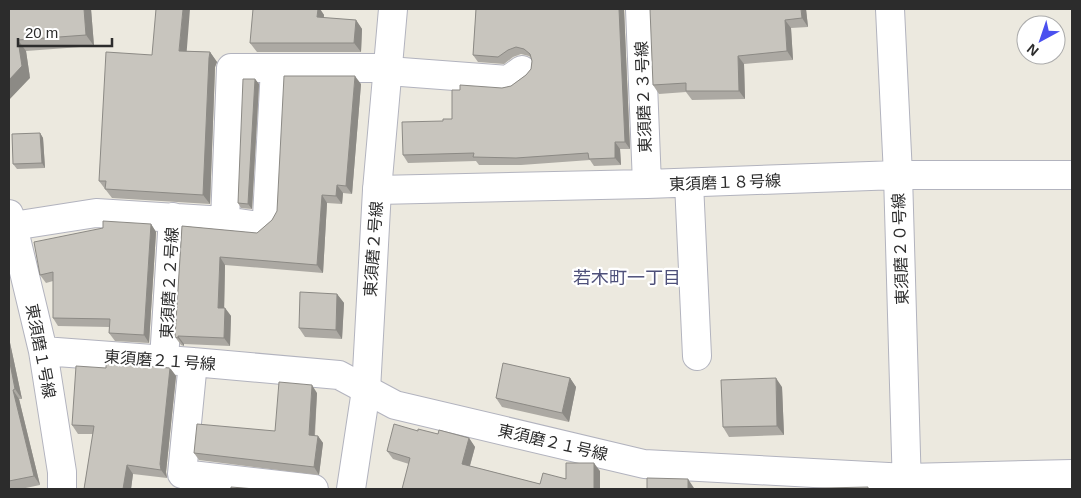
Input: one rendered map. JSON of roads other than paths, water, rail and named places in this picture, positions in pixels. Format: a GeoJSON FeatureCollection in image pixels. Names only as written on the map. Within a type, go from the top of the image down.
{"type":"FeatureCollection","features":[{"type":"Feature","properties":{"kind":"street","name":"東須磨２号線"},"geometry":{"type":"LineString","coordinates":[[351,489],[366,390],[377,190],[393,9]]}},
{"type":"Feature","properties":{"kind":"street","name":"東須磨２３号線"},"geometry":{"type":"LineString","coordinates":[[640,9],[647,184]]}},
{"type":"Feature","properties":{"kind":"street","name":"東須磨２０号線"},"geometry":{"type":"LineString","coordinates":[[890,9],[898,176],[907,484]]}},
{"type":"Feature","properties":{"kind":"street"},"geometry":{"type":"LineString","coordinates":[[225,221],[231,68],[388,70],[508,80],[522,70]]}},
{"type":"Feature","properties":{"kind":"street"},"geometry":{"type":"LineString","coordinates":[[173,217],[258,226],[267,217],[275,68]]}},
{"type":"Feature","properties":{"kind":"street","name":"東須磨１８号線"},"geometry":{"type":"LineString","coordinates":[[377,190],[898,176],[1072,175]]}},
{"type":"Feature","properties":{"kind":"street"},"geometry":{"type":"LineString","coordinates":[[689,183],[698,356]]}},
{"type":"Feature","properties":{"kind":"street","name":"東須磨２２号線"},"geometry":{"type":"LineString","coordinates":[[11,220],[96,213],[173,217],[164,360]]}},
{"type":"Feature","properties":{"kind":"street","name":"東須磨１号線"},"geometry":{"type":"LineString","coordinates":[[11,220],[43,351],[62,472],[62,489]]}},
{"type":"Feature","properties":{"kind":"street","name":"東須磨２１号線"},"geometry":{"type":"LineString","coordinates":[[43,351],[339,375],[395,405],[644,464],[907,484],[1072,474]]}},
{"type":"Feature","properties":{"kind":"street"},"geometry":{"type":"LineString","coordinates":[[193,362],[182,474],[314,489]]}},
{"type":"Feature","properties":{"kind":"district","name":"若木町一丁目"},"geometry":{"type":"Point","coordinates":[627,278]}}]}
